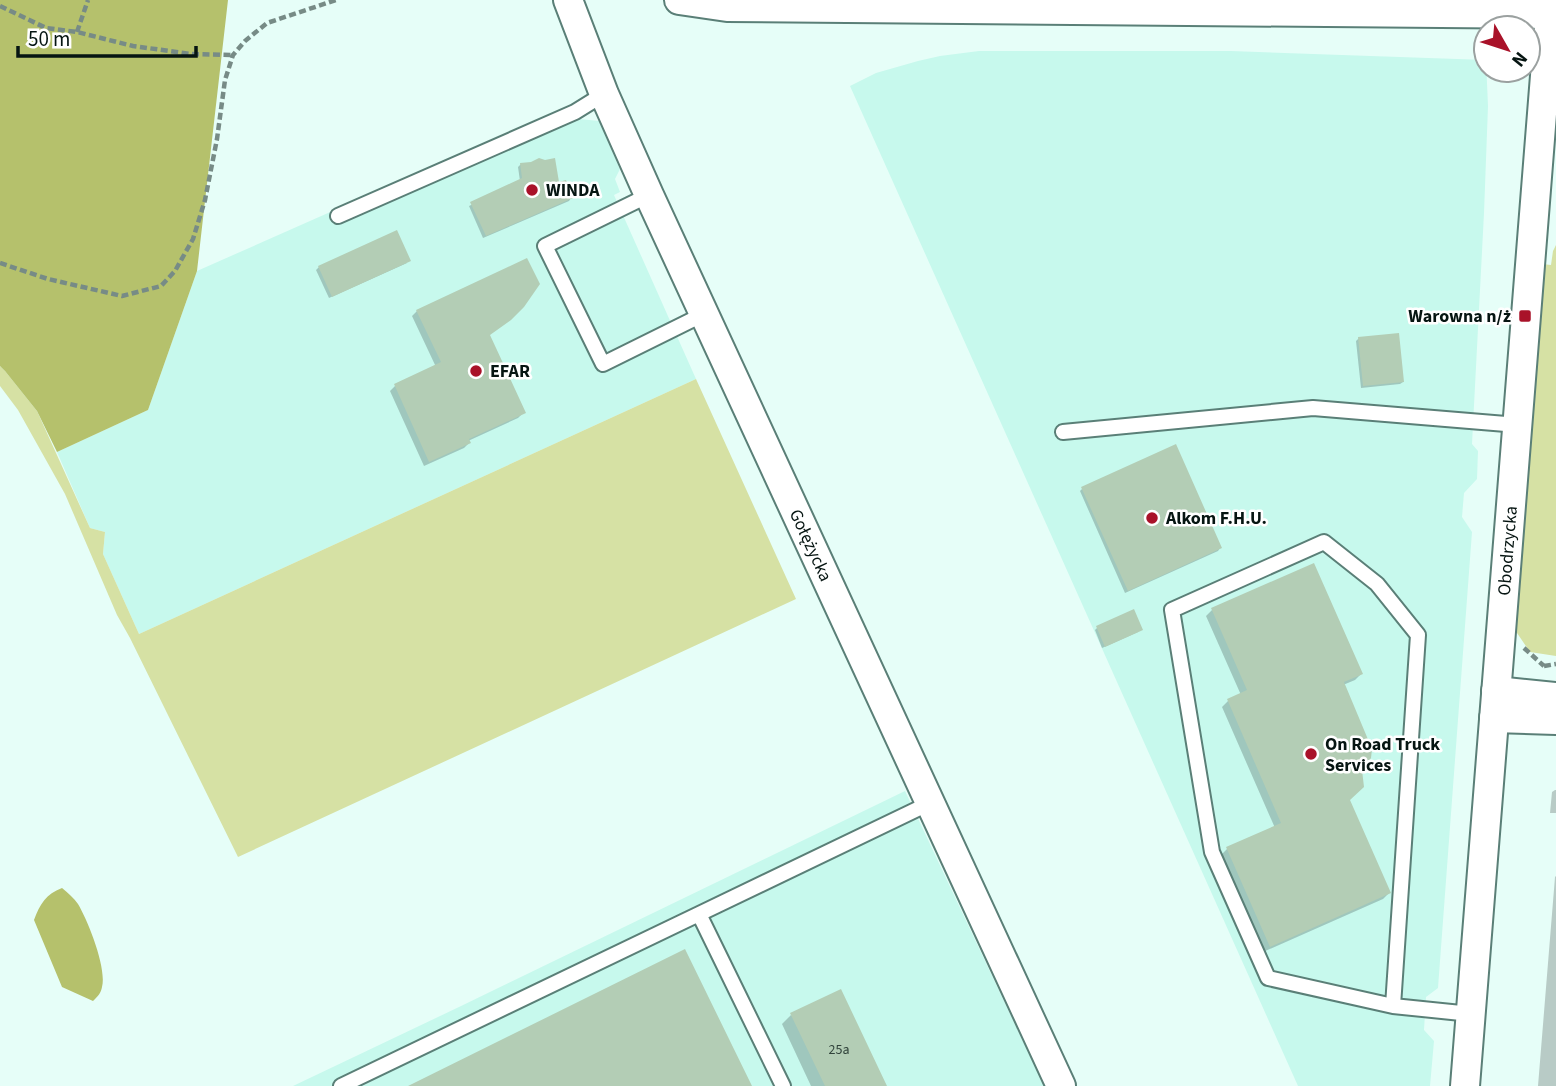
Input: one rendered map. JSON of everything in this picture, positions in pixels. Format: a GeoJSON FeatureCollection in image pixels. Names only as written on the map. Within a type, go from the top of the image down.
{"type":"FeatureCollection","features":[{"type":"Feature","properties":{"kind":"street","name":"Gołężycka"},"geometry":{"type":"LineString","coordinates":[[568,0],[604,94],[649,195],[1061,1086]]}},
{"type":"Feature","properties":{"kind":"street"},"geometry":{"type":"LineString","coordinates":[[679,0],[727,6],[1550,7]]}},
{"type":"Feature","properties":{"kind":"street","name":"Obodrzycka"},"geometry":{"type":"LineString","coordinates":[[1465,1086],[1525,316],[1545,218],[1550,7]]}},
{"type":"Feature","properties":{"kind":"street"},"geometry":{"type":"LineString","coordinates":[[1495,704],[1556,697]]}},
{"type":"Feature","properties":{"kind":"street"},"geometry":{"type":"LineString","coordinates":[[1495,704],[1556,720]]}},
{"type":"Feature","properties":{"kind":"lane"},"geometry":{"type":"LineString","coordinates":[[338,216],[575,111],[604,94]]}},
{"type":"Feature","properties":{"kind":"lane"},"geometry":{"type":"LineString","coordinates":[[649,195],[545,246],[603,364],[704,314]]}},
{"type":"Feature","properties":{"kind":"lane"},"geometry":{"type":"LineString","coordinates":[[1063,432],[1313,408],[1518,425]]}},
{"type":"Feature","properties":{"kind":"lane"},"geometry":{"type":"LineString","coordinates":[[1393,1006],[1418,635],[1377,584],[1324,542],[1172,610],[1212,852],[1268,978],[1393,1006],[1471,1014]]}},
{"type":"Feature","properties":{"kind":"lane"},"geometry":{"type":"LineString","coordinates":[[341,1086],[930,803]]}},
{"type":"Feature","properties":{"kind":"lane"},"geometry":{"type":"LineString","coordinates":[[699,914],[783,1086]]}},
{"type":"Feature","properties":{"kind":"path"},"geometry":{"type":"LineString","coordinates":[[77,32],[88,0]]}},
{"type":"Feature","properties":{"kind":"path"},"geometry":{"type":"LineString","coordinates":[[0,263],[48,279],[122,296],[161,286],[175,271],[193,239],[205,200],[225,80],[233,55],[267,23],[336,0]]}},
{"type":"Feature","properties":{"kind":"path"},"geometry":{"type":"LineString","coordinates":[[0,6],[46,28],[77,32],[132,46],[191,54],[233,55]]}},
{"type":"Feature","properties":{"kind":"path"},"geometry":{"type":"LineString","coordinates":[[1544,666],[1556,664]]}},
{"type":"Feature","properties":{"kind":"shaded area"},"geometry":{"type":"Polygon","coordinates":[[[979,51],[1231,51],[1472,60],[1472,84],[1487,84],[1484,213],[1472,444],[1478,451],[1477,479],[1464,493],[1462,517],[1472,532],[1438,988],[1426,997],[1424,1030],[1434,1041],[1430,1086],[1298,1086],[850,86],[876,73],[940,56],[979,51]]]}},
{"type":"Feature","properties":{"kind":"shaded area"},"geometry":{"type":"Polygon","coordinates":[[[572,105],[579,119],[599,121],[620,169],[615,179],[620,192],[614,195],[696,379],[139,634],[103,554],[105,532],[90,528],[57,452],[148,410],[197,271],[572,105]]]}},
{"type":"Feature","properties":{"kind":"shaded area"},"geometry":{"type":"Polygon","coordinates":[[[905,791],[1044,1086],[293,1086],[459,1007],[905,791]]]}},
{"type":"Feature","properties":{"kind":"green space"},"geometry":{"type":"Polygon","coordinates":[[[0,0],[228,0],[197,271],[148,410],[57,452],[37,411],[0,366],[0,0]]]}},
{"type":"Feature","properties":{"kind":"green space"},"geometry":{"type":"Polygon","coordinates":[[[1556,245],[1556,656],[1530,652],[1515,630],[1542,264],[1551,265],[1556,245]]]}},
{"type":"Feature","properties":{"kind":"green space"},"geometry":{"type":"Polygon","coordinates":[[[0,366],[37,411],[90,528],[105,532],[103,554],[139,634],[696,379],[796,599],[238,857],[117,615],[65,494],[18,410],[0,386],[0,366]]]}},
{"type":"Feature","properties":{"kind":"green space"},"geometry":{"type":"Polygon","coordinates":[[[62,888],[78,904],[87,921],[99,957],[102,987],[93,1001],[62,987],[34,920],[44,900],[62,888]]]}},
{"type":"Feature","properties":{"kind":"building","name":"WINDA"},"geometry":{"type":"Polygon","coordinates":[[[539,158],[555,158],[559,182],[566,180],[573,198],[486,236],[470,202],[522,178],[520,163],[539,158]]]}},
{"type":"Feature","properties":{"kind":"building"},"geometry":{"type":"Polygon","coordinates":[[[397,230],[411,261],[332,297],[318,266],[397,230]]]}},
{"type":"Feature","properties":{"kind":"building","name":"EFAR"},"geometry":{"type":"Polygon","coordinates":[[[527,258],[540,284],[524,307],[490,335],[526,413],[469,439],[471,443],[429,462],[394,384],[441,362],[416,310],[527,258]]]}},
{"type":"Feature","properties":{"kind":"building"},"geometry":{"type":"Polygon","coordinates":[[[1399,333],[1404,382],[1363,386],[1358,337],[1399,333]]]}},
{"type":"Feature","properties":{"kind":"building","name":"Alkom F.H.U."},"geometry":{"type":"Polygon","coordinates":[[[1176,444],[1222,548],[1128,591],[1081,487],[1176,444]]]}},
{"type":"Feature","properties":{"kind":"building","name":"On Road Truck Services"},"geometry":{"type":"Polygon","coordinates":[[[1314,563],[1363,674],[1344,682],[1372,749],[1371,758],[1362,770],[1364,787],[1350,800],[1391,893],[1270,947],[1226,847],[1281,823],[1227,699],[1247,690],[1211,608],[1314,563]]]}},
{"type":"Feature","properties":{"kind":"building"},"geometry":{"type":"Polygon","coordinates":[[[1134,609],[1143,630],[1105,647],[1096,626],[1134,609]]]}},
{"type":"Feature","properties":{"kind":"building"},"geometry":{"type":"Polygon","coordinates":[[[685,949],[752,1086],[408,1086],[685,949]]]}},
{"type":"Feature","properties":{"kind":"building"},"geometry":{"type":"Polygon","coordinates":[[[841,989],[887,1086],[825,1086],[790,1013],[841,989]]]}},
{"type":"Feature","properties":{"kind":"place","name":"WINDA"},"geometry":{"type":"Point","coordinates":[532,190]}},
{"type":"Feature","properties":{"kind":"place","name":"Warowna n/ż"},"geometry":{"type":"Point","coordinates":[1525,316]}},
{"type":"Feature","properties":{"kind":"place","name":"EFAR"},"geometry":{"type":"Point","coordinates":[476,371]}},
{"type":"Feature","properties":{"kind":"place","name":"Alkom F.H.U."},"geometry":{"type":"Point","coordinates":[1152,518]}},
{"type":"Feature","properties":{"kind":"place","name":"On Road Truck Services"},"geometry":{"type":"Point","coordinates":[1311,754]}}]}
